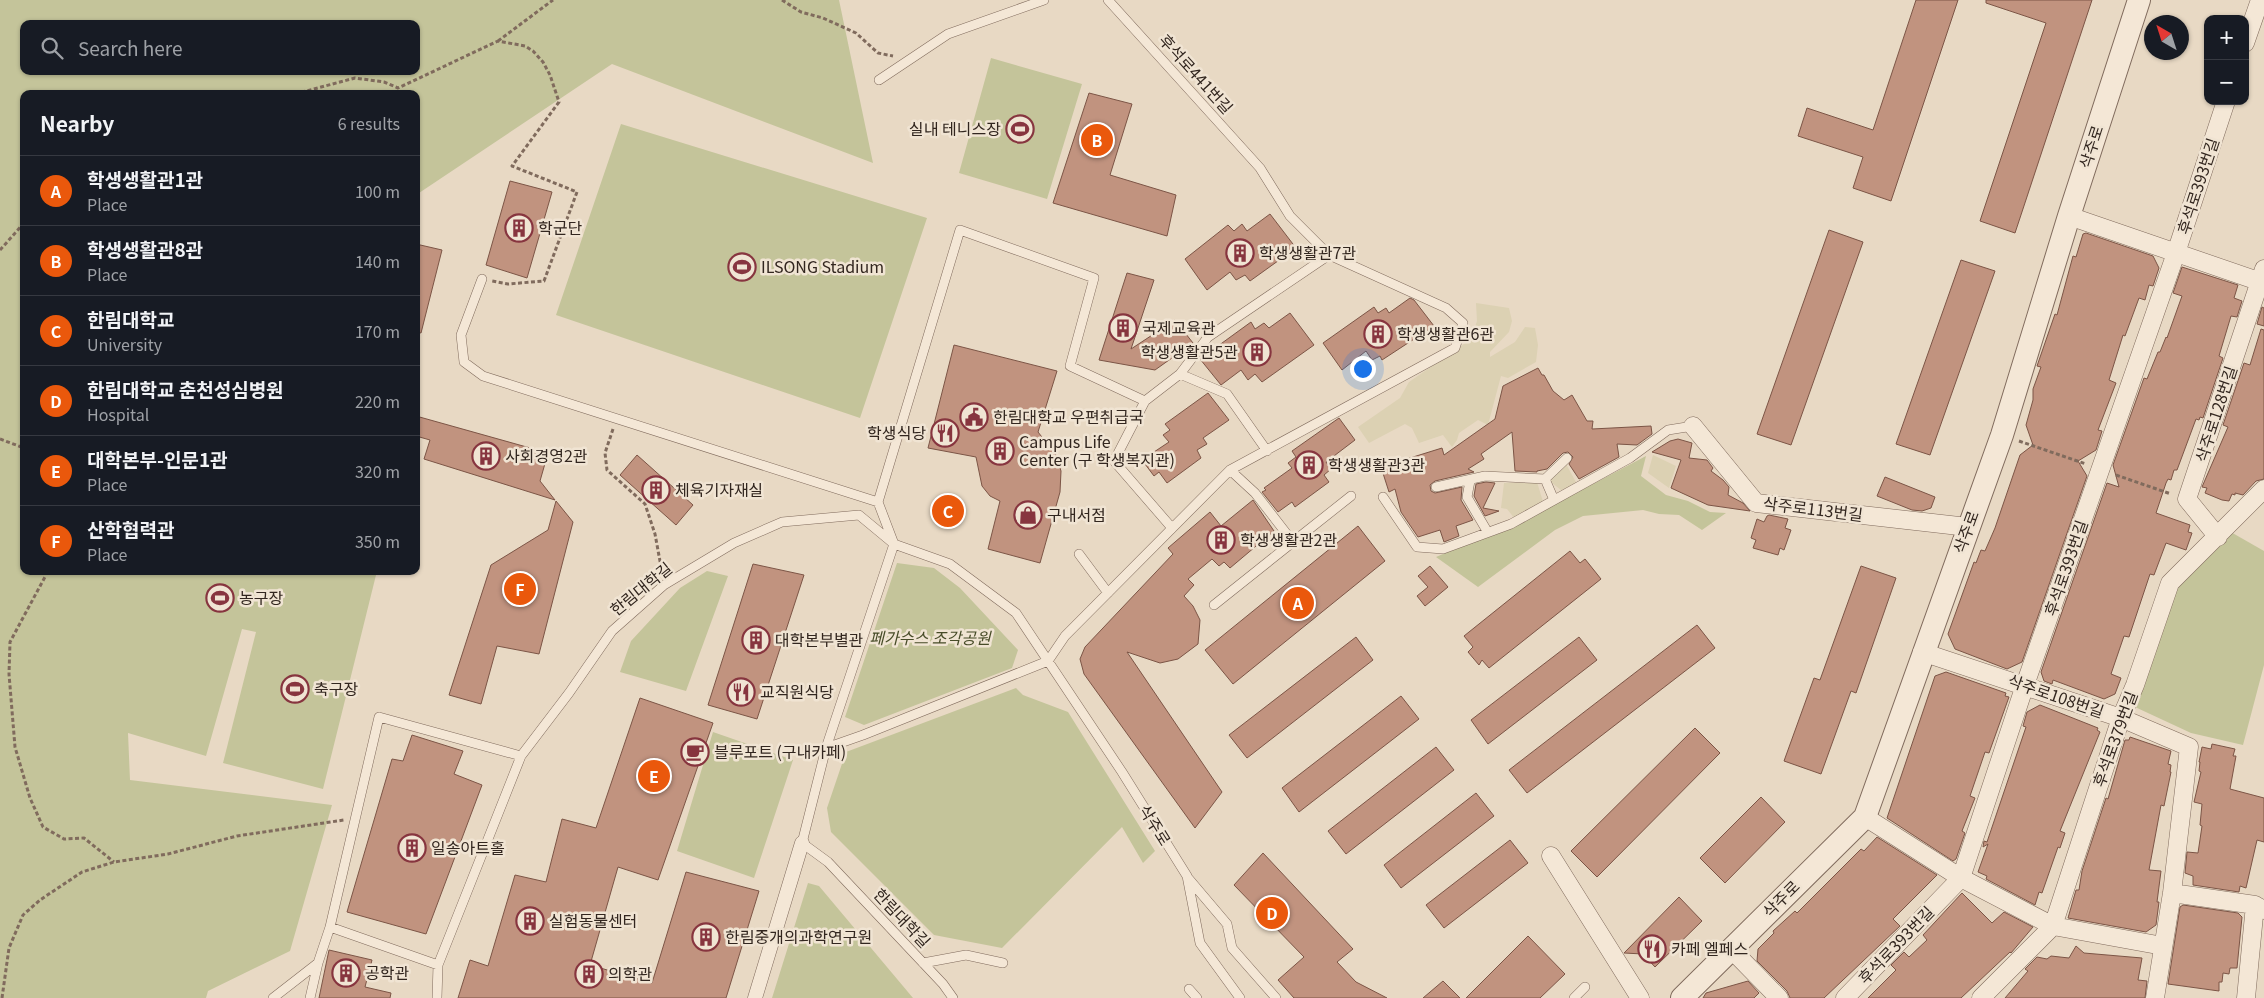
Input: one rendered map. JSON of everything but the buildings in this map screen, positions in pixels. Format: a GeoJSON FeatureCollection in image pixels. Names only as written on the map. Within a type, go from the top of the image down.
{"type":"FeatureCollection","features":[{"type":"Feature","properties":{"kind":"street","name":"삭주로"},"geometry":{"type":"LineString","coordinates":[[1682,998],[1864,817],[1922,652],[2002,435],[2069,216],[2140,0]]}},
{"type":"Feature","properties":{"kind":"street"},"geometry":{"type":"LineString","coordinates":[[2249,32],[2260,0]]}},
{"type":"Feature","properties":{"kind":"street","name":"후석로393번길"},"geometry":{"type":"LineString","coordinates":[[1845,998],[1961,878],[2025,685],[2176,253],[2225,105]]}},
{"type":"Feature","properties":{"kind":"street","name":"삭주로128번길"},"geometry":{"type":"LineString","coordinates":[[2069,216],[2176,253],[2263,278],[2187,499],[2218,537]]}},
{"type":"Feature","properties":{"kind":"street","name":"삭주로113번길"},"geometry":{"type":"LineString","coordinates":[[1693,426],[1756,503],[1968,527]]}},
{"type":"Feature","properties":{"kind":"street","name":"후석로379번길"},"geometry":{"type":"LineString","coordinates":[[1981,998],[2053,926],[2121,718],[2170,583],[2264,489]]}},
{"type":"Feature","properties":{"kind":"street","name":"삭주로108번길"},"geometry":{"type":"LineString","coordinates":[[1922,652],[2121,718],[2189,747],[2172,893],[2155,998]]}},
{"type":"Feature","properties":{"kind":"street"},"geometry":{"type":"LineString","coordinates":[[1864,817],[1961,878],[2053,926],[2163,946]]}},
{"type":"Feature","properties":{"kind":"street"},"geometry":{"type":"LineString","coordinates":[[755,998],[802,843]]}},
{"type":"Feature","properties":{"kind":"street"},"geometry":{"type":"LineString","coordinates":[[1552,856],[1640,998]]}},
{"type":"Feature","properties":{"kind":"street"},"geometry":{"type":"LineString","coordinates":[[2172,893],[2259,907],[2246,998]]}},
{"type":"Feature","properties":{"kind":"street"},"geometry":{"type":"LineString","coordinates":[[1731,949],[1779,998]]}},
{"type":"Feature","properties":{"kind":"lane"},"geometry":{"type":"LineString","coordinates":[[879,80],[948,34],[1044,0]]}},
{"type":"Feature","properties":{"kind":"lane","name":"후석로441번길"},"geometry":{"type":"LineString","coordinates":[[1108,0],[1260,168],[1290,216],[1329,255]]}},
{"type":"Feature","properties":{"kind":"lane"},"geometry":{"type":"LineString","coordinates":[[802,843],[826,748],[894,544],[878,502],[960,230],[1094,278],[1070,366],[1145,401]]}},
{"type":"Feature","properties":{"kind":"lane"},"geometry":{"type":"LineString","coordinates":[[826,748],[863,736],[1048,661],[1065,636],[1230,470],[1455,348],[1463,323],[1446,308],[1329,255],[1208,337],[1180,374],[1145,401],[1114,461],[1172,528]]}},
{"type":"Feature","properties":{"kind":"lane"},"geometry":{"type":"LineString","coordinates":[[482,279],[461,335],[464,362],[483,376],[878,502]]}},
{"type":"Feature","properties":{"kind":"lane"},"geometry":{"type":"LineString","coordinates":[[1180,374],[1227,394],[1267,451]]}},
{"type":"Feature","properties":{"kind":"lane"},"geometry":{"type":"LineString","coordinates":[[1383,497],[1417,547],[1443,549],[1487,531],[1511,524],[1630,458],[1668,430],[1693,426]]}},
{"type":"Feature","properties":{"kind":"lane"},"geometry":{"type":"LineString","coordinates":[[1436,487],[1470,481],[1485,476],[1545,479],[1567,458]]}},
{"type":"Feature","properties":{"kind":"lane"},"geometry":{"type":"LineString","coordinates":[[1230,470],[1255,492],[1293,542]]}},
{"type":"Feature","properties":{"kind":"lane"},"geometry":{"type":"LineString","coordinates":[[1545,479],[1554,500]]}},
{"type":"Feature","properties":{"kind":"lane"},"geometry":{"type":"LineString","coordinates":[[1470,481],[1467,497],[1487,531]]}},
{"type":"Feature","properties":{"kind":"lane"},"geometry":{"type":"LineString","coordinates":[[1214,605],[1351,496]]}},
{"type":"Feature","properties":{"kind":"lane","name":"한림대학길"},"geometry":{"type":"LineString","coordinates":[[438,998],[438,965],[521,756],[612,632],[664,585],[734,543],[782,522],[860,515],[894,544]]}},
{"type":"Feature","properties":{"kind":"lane","name":"삭주로"},"geometry":{"type":"LineString","coordinates":[[894,544],[950,564],[1016,613],[1122,772],[1187,876],[1200,944],[1240,998]]}},
{"type":"Feature","properties":{"kind":"lane"},"geometry":{"type":"LineString","coordinates":[[1079,554],[1108,593]]}},
{"type":"Feature","properties":{"kind":"lane"},"geometry":{"type":"LineString","coordinates":[[310,998],[318,963],[330,927],[379,717],[521,756]]}},
{"type":"Feature","properties":{"kind":"lane","name":"한림대학길"},"geometry":{"type":"LineString","coordinates":[[802,843],[828,862],[923,963],[953,998]]}},
{"type":"Feature","properties":{"kind":"lane"},"geometry":{"type":"LineString","coordinates":[[1187,876],[1226,924],[1232,948],[1276,998]]}},
{"type":"Feature","properties":{"kind":"lane"},"geometry":{"type":"LineString","coordinates":[[330,927],[438,965]]}},
{"type":"Feature","properties":{"kind":"lane"},"geometry":{"type":"LineString","coordinates":[[923,963],[966,955],[1003,963]]}},
{"type":"Feature","properties":{"kind":"lane"},"geometry":{"type":"LineString","coordinates":[[273,998],[318,963]]}},
{"type":"Feature","properties":{"kind":"lane"},"geometry":{"type":"LineString","coordinates":[[1574,998],[1585,988]]}},
{"type":"Feature","properties":{"kind":"lane"},"geometry":{"type":"LineString","coordinates":[[1189,989],[1197,998]]}},
{"type":"Feature","properties":{"kind":"path"},"geometry":{"type":"LineString","coordinates":[[310,90],[355,78],[384,82],[398,88],[498,41],[554,0]]}},
{"type":"Feature","properties":{"kind":"path"},"geometry":{"type":"LineString","coordinates":[[782,0],[801,12],[823,18],[856,33],[878,54],[911,58]]}},
{"type":"Feature","properties":{"kind":"path"},"geometry":{"type":"LineString","coordinates":[[482,279],[508,284],[544,281],[577,192],[512,166],[559,102],[550,75],[543,62],[533,51],[525,46],[498,41]]}},
{"type":"Feature","properties":{"kind":"path"},"geometry":{"type":"LineString","coordinates":[[0,250],[20,228]]}},
{"type":"Feature","properties":{"kind":"path"},"geometry":{"type":"LineString","coordinates":[[617,419],[605,453],[607,470],[645,504],[655,534],[664,585]]}},
{"type":"Feature","properties":{"kind":"path"},"geometry":{"type":"LineString","coordinates":[[0,439],[20,446]]}},
{"type":"Feature","properties":{"kind":"path"},"geometry":{"type":"LineString","coordinates":[[44,575],[10,642],[9,674],[15,747],[30,798],[42,827],[64,839],[84,838],[114,862]]}},
{"type":"Feature","properties":{"kind":"path"},"geometry":{"type":"LineString","coordinates":[[2,998],[9,948],[23,915],[40,900],[82,872],[114,862],[168,854],[237,836],[342,821],[355,817]]}},
{"type":"Feature","properties":{"kind":"shaded area"},"geometry":{"type":"Polygon","coordinates":[[[1476,303],[1509,308],[1512,321],[1509,332],[1490,352],[1490,357],[1515,342],[1525,327],[1535,328],[1538,345],[1536,362],[1508,378],[1501,376],[1488,425],[1478,420],[1459,433],[1452,447],[1443,435],[1419,443],[1412,428],[1405,424],[1369,443],[1358,427],[1400,398],[1409,382],[1471,339],[1477,321],[1476,303]]]}},
{"type":"Feature","properties":{"kind":"shaded area"},"geometry":{"type":"Polygon","coordinates":[[[1653,455],[1676,466],[1669,488],[1648,473],[1653,455]]]}},
{"type":"Feature","properties":{"kind":"shaded area"},"geometry":{"type":"Polygon","coordinates":[[[1566,464],[1577,484],[1568,489],[1561,490],[1552,483],[1550,478],[1566,464]]]}},
{"type":"Feature","properties":{"kind":"shaded area"},"geometry":{"type":"Polygon","coordinates":[[[1537,482],[1544,505],[1515,519],[1507,509],[1501,508],[1504,483],[1537,482]]]}},
{"type":"Feature","properties":{"kind":"green space"},"geometry":{"type":"Polygon","coordinates":[[[0,0],[839,0],[873,163],[612,64],[420,192],[420,90],[20,90],[20,575],[376,575],[323,789],[223,763],[256,632],[242,629],[206,756],[128,733],[130,780],[332,805],[290,951],[208,991],[206,998],[0,998],[0,0]]]}},
{"type":"Feature","properties":{"kind":"green space","name":"실내 테니스장"},"geometry":{"type":"Polygon","coordinates":[[[991,58],[1082,84],[1047,199],[959,173],[991,58]]]}},
{"type":"Feature","properties":{"kind":"green space","name":"ILSONG Stadium"},"geometry":{"type":"Polygon","coordinates":[[[621,124],[927,218],[860,418],[556,315],[621,124]]]}},
{"type":"Feature","properties":{"kind":"green space"},"geometry":{"type":"Polygon","coordinates":[[[1646,456],[1641,476],[1666,495],[1688,501],[1710,512],[1726,513],[1702,530],[1679,515],[1659,514],[1643,510],[1583,516],[1555,530],[1478,587],[1436,557],[1536,514],[1646,456]]]}},
{"type":"Feature","properties":{"kind":"green space"},"geometry":{"type":"Polygon","coordinates":[[[2229,531],[2264,551],[2264,665],[2243,745],[2191,733],[2135,707],[2178,584],[2229,531]]]}},
{"type":"Feature","properties":{"kind":"green space","name":"페가수스 조각공원"},"geometry":{"type":"Polygon","coordinates":[[[897,563],[934,568],[960,588],[1018,650],[1012,668],[864,725],[845,717],[897,563]]]}},
{"type":"Feature","properties":{"kind":"green space"},"geometry":{"type":"Polygon","coordinates":[[[707,571],[728,576],[686,691],[620,672],[631,641],[680,588],[707,571]]]}},
{"type":"Feature","properties":{"kind":"green space"},"geometry":{"type":"Polygon","coordinates":[[[1016,688],[1023,695],[1068,712],[1155,851],[1143,863],[1122,827],[1002,948],[934,935],[831,832],[827,808],[846,752],[1016,688]]]}},
{"type":"Feature","properties":{"kind":"green space"},"geometry":{"type":"Polygon","coordinates":[[[713,732],[793,760],[754,878],[677,851],[713,732]]]}},
{"type":"Feature","properties":{"kind":"green space"},"geometry":{"type":"Polygon","coordinates":[[[808,883],[819,886],[913,998],[772,998],[808,883]]]}},
{"type":"Feature","properties":{"kind":"place","name":"실내 테니스장"},"geometry":{"type":"Point","coordinates":[1020,129]}},
{"type":"Feature","properties":{"kind":"place","name":"학생생활관8관"},"geometry":{"type":"Point","coordinates":[1097,140]}},
{"type":"Feature","properties":{"kind":"place","name":"학군단"},"geometry":{"type":"Point","coordinates":[519,228]}},
{"type":"Feature","properties":{"kind":"place","name":"학생생활관7관"},"geometry":{"type":"Point","coordinates":[1240,253]}},
{"type":"Feature","properties":{"kind":"place","name":"ILSONG Stadium"},"geometry":{"type":"Point","coordinates":[742,267]}},
{"type":"Feature","properties":{"kind":"place","name":"국제교육관"},"geometry":{"type":"Point","coordinates":[1123,328]}},
{"type":"Feature","properties":{"kind":"place","name":"학생생활관6관"},"geometry":{"type":"Point","coordinates":[1378,334]}},
{"type":"Feature","properties":{"kind":"place","name":"학생생활관5관"},"geometry":{"type":"Point","coordinates":[1257,352]}},
{"type":"Feature","properties":{"kind":"place","name":"한림대학교 우편취급국"},"geometry":{"type":"Point","coordinates":[974,417]}},
{"type":"Feature","properties":{"kind":"place","name":"학생식당"},"geometry":{"type":"Point","coordinates":[945,433]}},
{"type":"Feature","properties":{"kind":"place","name":"Campus Life Center (구 학생복지관)"},"geometry":{"type":"Point","coordinates":[1000,451]}},
{"type":"Feature","properties":{"kind":"place","name":"사회경영2관"},"geometry":{"type":"Point","coordinates":[486,456]}},
{"type":"Feature","properties":{"kind":"place","name":"학생생활관3관"},"geometry":{"type":"Point","coordinates":[1309,465]}},
{"type":"Feature","properties":{"kind":"place","name":"체육기자재실"},"geometry":{"type":"Point","coordinates":[656,490]}},
{"type":"Feature","properties":{"kind":"place","name":"한림대학교"},"geometry":{"type":"Point","coordinates":[948,511]}},
{"type":"Feature","properties":{"kind":"place","name":"구내서점"},"geometry":{"type":"Point","coordinates":[1028,515]}},
{"type":"Feature","properties":{"kind":"place","name":"학생생활관2관"},"geometry":{"type":"Point","coordinates":[1221,540]}},
{"type":"Feature","properties":{"kind":"place","name":"산학협력관"},"geometry":{"type":"Point","coordinates":[520,589]}},
{"type":"Feature","properties":{"kind":"place","name":"농구장"},"geometry":{"type":"Point","coordinates":[220,598]}},
{"type":"Feature","properties":{"kind":"place","name":"학생생활관1관"},"geometry":{"type":"Point","coordinates":[1298,603]}},
{"type":"Feature","properties":{"kind":"place","name":"대학본부별관"},"geometry":{"type":"Point","coordinates":[756,640]}},
{"type":"Feature","properties":{"kind":"place","name":"축구장"},"geometry":{"type":"Point","coordinates":[295,689]}},
{"type":"Feature","properties":{"kind":"place","name":"교직원식당"},"geometry":{"type":"Point","coordinates":[741,692]}},
{"type":"Feature","properties":{"kind":"place","name":"블루포트 (구내카페)"},"geometry":{"type":"Point","coordinates":[695,752]}},
{"type":"Feature","properties":{"kind":"place","name":"대학본부-인문1관"},"geometry":{"type":"Point","coordinates":[654,776]}},
{"type":"Feature","properties":{"kind":"place","name":"일송아트홀"},"geometry":{"type":"Point","coordinates":[412,848]}},
{"type":"Feature","properties":{"kind":"place","name":"한림대학교 춘천성심병원"},"geometry":{"type":"Point","coordinates":[1272,913]}},
{"type":"Feature","properties":{"kind":"place","name":"실험동물센터"},"geometry":{"type":"Point","coordinates":[530,921]}},
{"type":"Feature","properties":{"kind":"place","name":"한림중개의과학연구원"},"geometry":{"type":"Point","coordinates":[706,937]}},
{"type":"Feature","properties":{"kind":"place","name":"카페 엘페스"},"geometry":{"type":"Point","coordinates":[1652,949]}},
{"type":"Feature","properties":{"kind":"place","name":"공학관"},"geometry":{"type":"Point","coordinates":[346,973]}},
{"type":"Feature","properties":{"kind":"place","name":"의학관"},"geometry":{"type":"Point","coordinates":[589,974]}}]}
